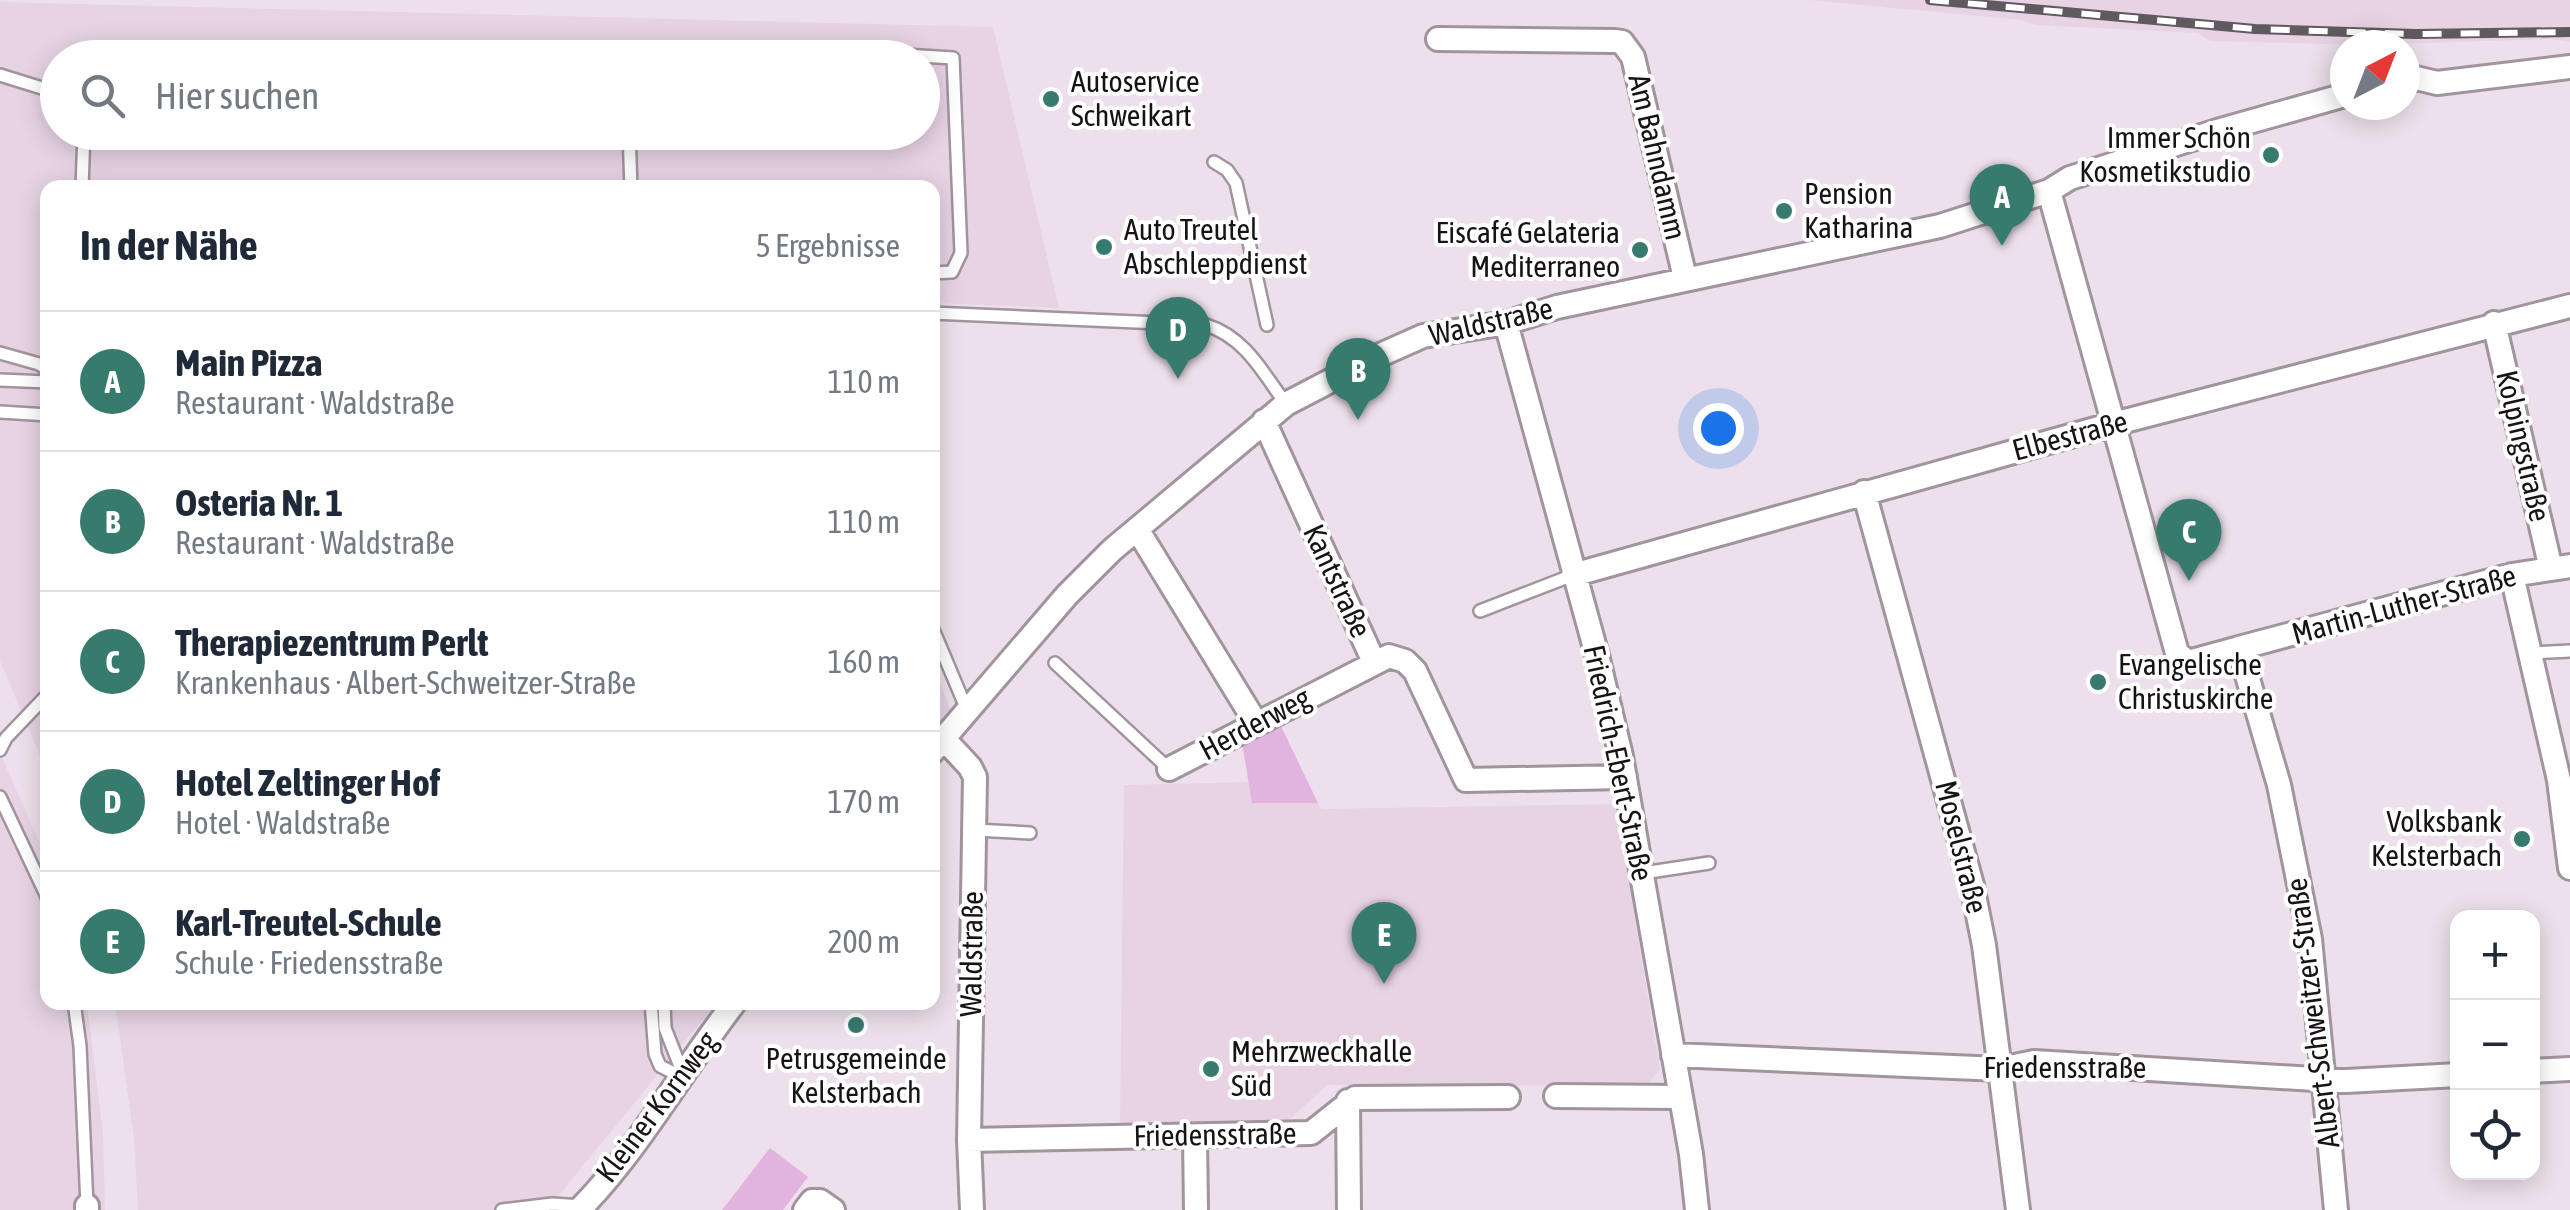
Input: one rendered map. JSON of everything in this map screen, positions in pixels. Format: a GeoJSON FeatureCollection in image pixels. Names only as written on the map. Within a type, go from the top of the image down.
{"type":"FeatureCollection","features":[{"type":"Feature","properties":{"kind":"street","name":"Am Bahndamm"},"geometry":{"type":"LineString","coordinates":[[1438,39],[1615,42],[1628,48],[1634,57],[1685,278]]}},
{"type":"Feature","properties":{"kind":"street"},"geometry":{"type":"LineString","coordinates":[[2420,79],[2438,83],[2570,68]]}},
{"type":"Feature","properties":{"kind":"street","name":"Waldstraße"},"geometry":{"type":"LineString","coordinates":[[940,744],[1067,595],[1137,530],[1286,404],[1364,362],[1423,336],[1506,323],[1544,310],[1685,278],[1940,226],[2049,192],[2070,178],[2330,100]]}},
{"type":"Feature","properties":{"kind":"street"},"geometry":{"type":"LineString","coordinates":[[2049,192],[2177,653],[2188,662],[2240,648]]}},
{"type":"Feature","properties":{"kind":"street","name":"Elbestraße"},"geometry":{"type":"LineString","coordinates":[[1573,575],[2113,424],[2570,306]]}},
{"type":"Feature","properties":{"kind":"street","name":"Friedrich-Ebert-Straße"},"geometry":{"type":"LineString","coordinates":[[1506,323],[1598,659],[1625,777],[1691,1154],[1697,1210]]}},
{"type":"Feature","properties":{"kind":"street","name":"Kolpingstraße"},"geometry":{"type":"LineString","coordinates":[[2494,324],[2560,567]]}},
{"type":"Feature","properties":{"kind":"street","name":"Kantstraße"},"geometry":{"type":"LineString","coordinates":[[1264,421],[1374,662],[1389,656],[1405,661],[1416,671],[1466,780],[1625,777]]}},
{"type":"Feature","properties":{"kind":"street","name":"Moselstraße"},"geometry":{"type":"LineString","coordinates":[[1864,492],[1972,885],[1984,945],[2018,1210]]}},
{"type":"Feature","properties":{"kind":"street"},"geometry":{"type":"LineString","coordinates":[[1137,530],[1256,722]]}},
{"type":"Feature","properties":{"kind":"street","name":"Martin-Luther-Straße"},"geometry":{"type":"LineString","coordinates":[[2240,648],[2512,575],[2560,567]]}},
{"type":"Feature","properties":{"kind":"street"},"geometry":{"type":"LineString","coordinates":[[2512,575],[2559,780],[2570,868]]}},
{"type":"Feature","properties":{"kind":"street","name":"Albert-Schweitzer-Straße"},"geometry":{"type":"LineString","coordinates":[[2240,648],[2279,785],[2310,939],[2336,1210]]}},
{"type":"Feature","properties":{"kind":"street","name":"Herderweg"},"geometry":{"type":"LineString","coordinates":[[1169,769],[1374,662]]}},
{"type":"Feature","properties":{"kind":"street","name":"Waldstraße"},"geometry":{"type":"LineString","coordinates":[[940,747],[970,767],[975,778],[969,1140],[972,1210]]}},
{"type":"Feature","properties":{"kind":"street","name":"Kleiner Kornweg"},"geometry":{"type":"LineString","coordinates":[[583,1209],[684,1078],[699,1048],[730,1010]]}},
{"type":"Feature","properties":{"kind":"street","name":"Friedensstraße"},"geometry":{"type":"LineString","coordinates":[[1673,1055],[2000,1069],[2034,1062],[2323,1079],[2450,1075]]}},
{"type":"Feature","properties":{"kind":"street"},"geometry":{"type":"LineString","coordinates":[[2540,1071],[2570,1069]]}},
{"type":"Feature","properties":{"kind":"street"},"geometry":{"type":"LineString","coordinates":[[1349,1210],[1348,1101],[1374,1096],[1508,1097]]}},
{"type":"Feature","properties":{"kind":"street"},"geometry":{"type":"LineString","coordinates":[[1556,1096],[1680,1097]]}},
{"type":"Feature","properties":{"kind":"street","name":"Friedensstraße"},"geometry":{"type":"LineString","coordinates":[[969,1140],[1311,1134],[1348,1101]]}},
{"type":"Feature","properties":{"kind":"street"},"geometry":{"type":"LineString","coordinates":[[1195,1137],[1196,1210]]}},
{"type":"Feature","properties":{"kind":"street"},"geometry":{"type":"LineString","coordinates":[[805,1210],[812,1201],[833,1210]]}},
{"type":"Feature","properties":{"kind":"lane"},"geometry":{"type":"LineString","coordinates":[[940,57],[953,58],[961,253],[952,272],[940,273]]}},
{"type":"Feature","properties":{"kind":"lane"},"geometry":{"type":"LineString","coordinates":[[0,74],[40,87]]}},
{"type":"Feature","properties":{"kind":"lane"},"geometry":{"type":"LineString","coordinates":[[82,180],[83,150]]}},
{"type":"Feature","properties":{"kind":"lane"},"geometry":{"type":"LineString","coordinates":[[630,150],[631,180]]}},
{"type":"Feature","properties":{"kind":"lane"},"geometry":{"type":"LineString","coordinates":[[1214,162],[1236,182],[1266,326]]}},
{"type":"Feature","properties":{"kind":"lane"},"geometry":{"type":"LineString","coordinates":[[940,313],[1206,325],[1226,331],[1244,346],[1286,404]]}},
{"type":"Feature","properties":{"kind":"lane"},"geometry":{"type":"LineString","coordinates":[[0,353],[40,365]]}},
{"type":"Feature","properties":{"kind":"lane"},"geometry":{"type":"LineString","coordinates":[[0,380],[40,382]]}},
{"type":"Feature","properties":{"kind":"lane"},"geometry":{"type":"LineString","coordinates":[[0,412],[40,414]]}},
{"type":"Feature","properties":{"kind":"lane"},"geometry":{"type":"LineString","coordinates":[[1480,611],[1573,575]]}},
{"type":"Feature","properties":{"kind":"lane"},"geometry":{"type":"LineString","coordinates":[[940,646],[967,710]]}},
{"type":"Feature","properties":{"kind":"lane"},"geometry":{"type":"LineString","coordinates":[[2530,653],[2570,650]]}},
{"type":"Feature","properties":{"kind":"lane","name":"Herderweg"},"geometry":{"type":"LineString","coordinates":[[1054,663],[1169,769]]}},
{"type":"Feature","properties":{"kind":"lane"},"geometry":{"type":"LineString","coordinates":[[0,750],[6,738],[40,702]]}},
{"type":"Feature","properties":{"kind":"lane"},"geometry":{"type":"LineString","coordinates":[[0,797],[40,882]]}},
{"type":"Feature","properties":{"kind":"lane"},"geometry":{"type":"LineString","coordinates":[[974,830],[1030,833]]}},
{"type":"Feature","properties":{"kind":"lane"},"geometry":{"type":"LineString","coordinates":[[1643,873],[1710,863]]}},
{"type":"Feature","properties":{"kind":"lane"},"geometry":{"type":"LineString","coordinates":[[75,1010],[87,1208]]}},
{"type":"Feature","properties":{"kind":"lane"},"geometry":{"type":"LineString","coordinates":[[652,1010],[655,1054],[660,1066],[684,1078]]}},
{"type":"Feature","properties":{"kind":"lane"},"geometry":{"type":"LineString","coordinates":[[664,1010],[669,1042],[684,1078]]}},
{"type":"Feature","properties":{"kind":"lane"},"geometry":{"type":"LineString","coordinates":[[502,1210],[552,1204],[583,1209]]}},
{"type":"Feature","properties":{"kind":"shaded area"},"geometry":{"type":"Polygon","coordinates":[[[1809,0],[2570,0],[2570,42],[2551,39],[2420,43],[2420,30],[2330,30],[2330,44],[2210,41],[2198,33],[2035,25],[2022,20],[1809,0]]]}},
{"type":"Feature","properties":{"kind":"shaded area"},"geometry":{"type":"Polygon","coordinates":[[[0,2],[993,27],[1059,308],[940,303],[940,180],[40,180],[40,755],[0,661],[0,2]]]}},
{"type":"Feature","properties":{"kind":"shaded area"},"geometry":{"type":"Polygon","coordinates":[[[940,682],[952,714],[940,728],[940,682]]]}},
{"type":"Feature","properties":{"kind":"shaded area"},"geometry":{"type":"Polygon","coordinates":[[[1280,724],[1318,803],[1252,803],[1242,743],[1280,724]]]}},
{"type":"Feature","properties":{"kind":"shaded area"},"geometry":{"type":"Polygon","coordinates":[[[0,753],[40,844],[40,1010],[88,1010],[103,1133],[105,1210],[0,1210],[0,753]]]}},
{"type":"Feature","properties":{"kind":"shaded area"},"geometry":{"type":"Polygon","coordinates":[[[1249,782],[1253,803],[1318,803],[1322,809],[1616,804],[1660,1070],[1646,1086],[1327,1085],[1290,1119],[1120,1124],[1124,785],[1249,782]]]}},
{"type":"Feature","properties":{"kind":"shaded area"},"geometry":{"type":"Polygon","coordinates":[[[116,1010],[710,1010],[547,1210],[138,1210],[134,1138],[116,1010]]]}},
{"type":"Feature","properties":{"kind":"shaded area"},"geometry":{"type":"Polygon","coordinates":[[[770,1148],[808,1177],[783,1210],[722,1210],[770,1148]]]}},
{"type":"Feature","properties":{"kind":"railway"},"geometry":{"type":"LineString","coordinates":[[1930,0],[2255,29],[2415,34],[2570,32]]}},
{"type":"Feature","properties":{"kind":"place","name":"Autoservice Schweikart"},"geometry":{"type":"Point","coordinates":[1051,99]}},
{"type":"Feature","properties":{"kind":"place","name":"Immer Schön Kosmetikstudio"},"geometry":{"type":"Point","coordinates":[2271,155]}},
{"type":"Feature","properties":{"kind":"place","name":"Pension Katharina"},"geometry":{"type":"Point","coordinates":[1784,211]}},
{"type":"Feature","properties":{"kind":"place","name":"Main Pizza"},"geometry":{"type":"Point","coordinates":[2002,246]}},
{"type":"Feature","properties":{"kind":"place","name":"Auto Treutel Abschleppdienst"},"geometry":{"type":"Point","coordinates":[1104,247]}},
{"type":"Feature","properties":{"kind":"place","name":"Eiscafé Gelateria Mediterraneo"},"geometry":{"type":"Point","coordinates":[1640,250]}},
{"type":"Feature","properties":{"kind":"place","name":"Hotel Zeltinger Hof"},"geometry":{"type":"Point","coordinates":[1178,379]}},
{"type":"Feature","properties":{"kind":"place","name":"Osteria Nr. 1"},"geometry":{"type":"Point","coordinates":[1358,420]}},
{"type":"Feature","properties":{"kind":"place","name":"Therapiezentrum Perlt"},"geometry":{"type":"Point","coordinates":[2189,581]}},
{"type":"Feature","properties":{"kind":"place","name":"Evangelische Christuskirche"},"geometry":{"type":"Point","coordinates":[2098,682]}},
{"type":"Feature","properties":{"kind":"place","name":"Volksbank Kelsterbach"},"geometry":{"type":"Point","coordinates":[2522,839]}},
{"type":"Feature","properties":{"kind":"place","name":"Karl-Treutel-Schule"},"geometry":{"type":"Point","coordinates":[1384,984]}},
{"type":"Feature","properties":{"kind":"place","name":"Petrusgemeinde Kelsterbach"},"geometry":{"type":"Point","coordinates":[856,1025]}},
{"type":"Feature","properties":{"kind":"place","name":"Mehrzweckhalle Süd"},"geometry":{"type":"Point","coordinates":[1211,1069]}}]}
